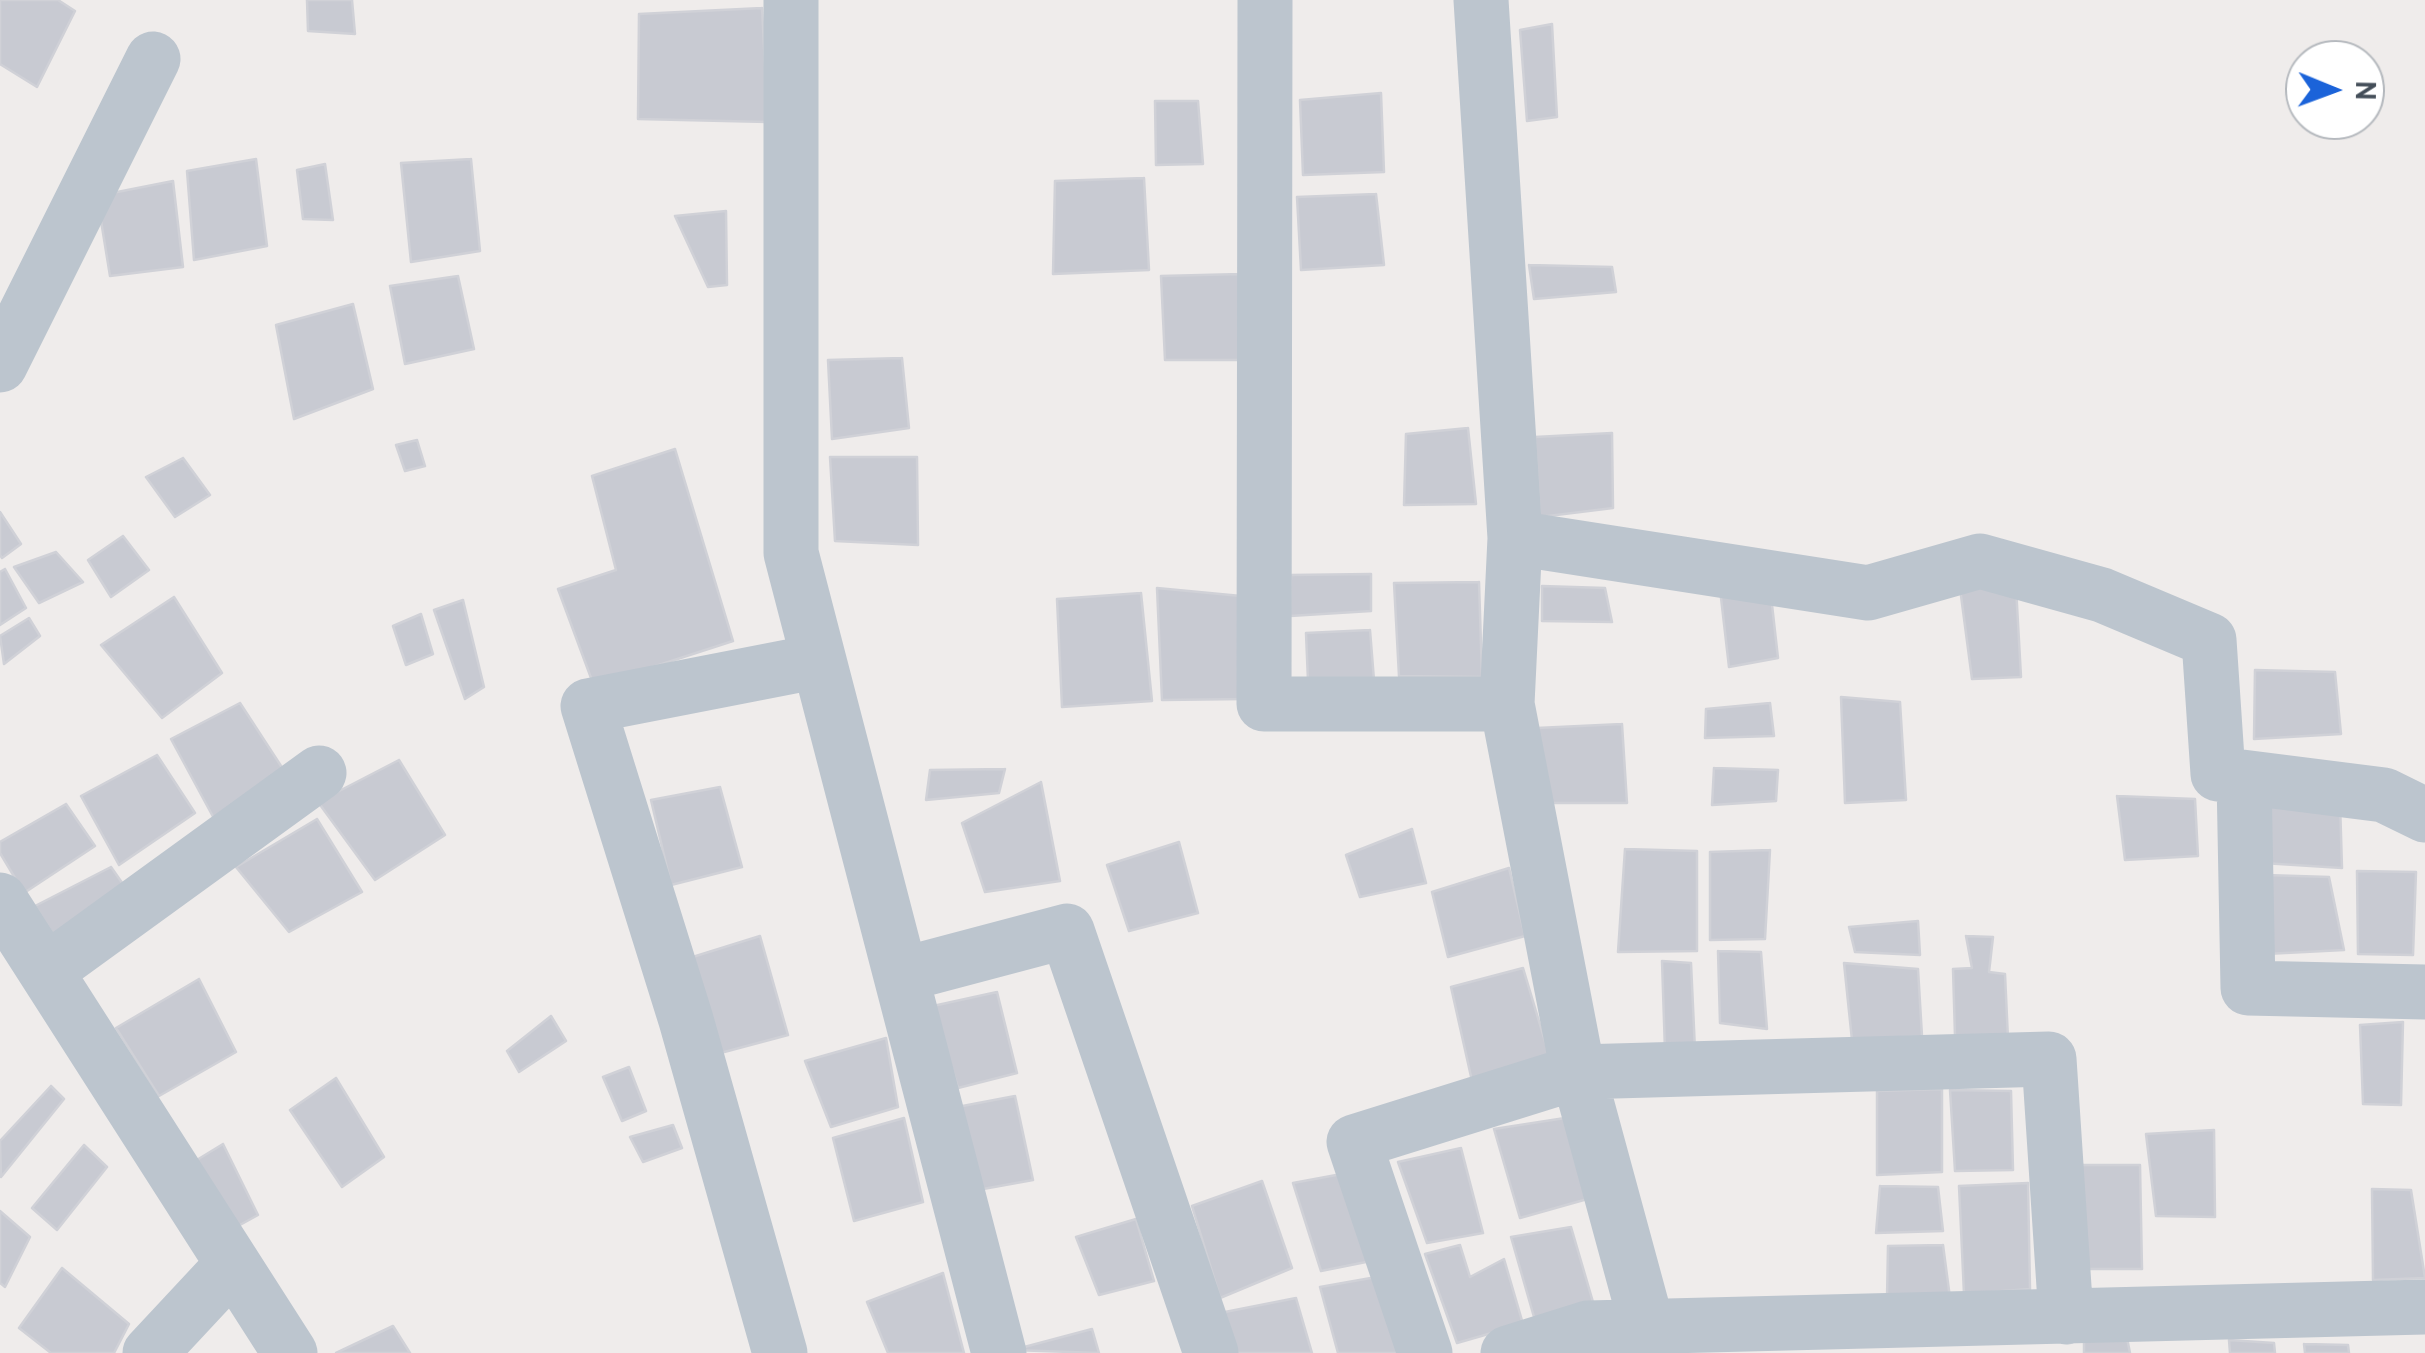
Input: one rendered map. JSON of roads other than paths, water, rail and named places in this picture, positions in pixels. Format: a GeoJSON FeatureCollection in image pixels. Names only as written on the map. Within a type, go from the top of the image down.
{"type":"FeatureCollection","features":[{"type":"Feature","properties":{"kind":"street"},"geometry":{"type":"LineString","coordinates":[[791,0],[791,552],[999,1353]]}},
{"type":"Feature","properties":{"kind":"street"},"geometry":{"type":"LineString","coordinates":[[1265,0],[1264,704],[1507,704]]}},
{"type":"Feature","properties":{"kind":"street"},"geometry":{"type":"LineString","coordinates":[[1480,0],[1515,538],[1507,704],[1578,1072],[1647,1326]]}},
{"type":"Feature","properties":{"kind":"street"},"geometry":{"type":"LineString","coordinates":[[0,365],[153,59]]}},
{"type":"Feature","properties":{"kind":"street"},"geometry":{"type":"LineString","coordinates":[[1515,538],[1868,593],[1980,562],[2102,595],[2209,640],[2218,774],[2384,795],[2425,814]]}},
{"type":"Feature","properties":{"kind":"street"},"geometry":{"type":"LineString","coordinates":[[780,1353],[686,1020],[588,706],[819,661]]}},
{"type":"Feature","properties":{"kind":"street"},"geometry":{"type":"LineString","coordinates":[[46,971],[320,773]]}},
{"type":"Feature","properties":{"kind":"street"},"geometry":{"type":"LineString","coordinates":[[2244,778],[2248,988],[2425,992]]}},
{"type":"Feature","properties":{"kind":"street"},"geometry":{"type":"LineString","coordinates":[[0,900],[290,1353]]}},
{"type":"Feature","properties":{"kind":"street"},"geometry":{"type":"LineString","coordinates":[[900,975],[1067,931],[1211,1353]]}},
{"type":"Feature","properties":{"kind":"street"},"geometry":{"type":"LineString","coordinates":[[1424,1353],[1354,1142],[1578,1072],[2049,1059],[2066,1317]]}},
{"type":"Feature","properties":{"kind":"street"},"geometry":{"type":"LineString","coordinates":[[150,1353],[233,1264]]}},
{"type":"Feature","properties":{"kind":"street"},"geometry":{"type":"LineString","coordinates":[[1508,1353],[1588,1328],[2425,1307]]}}]}
